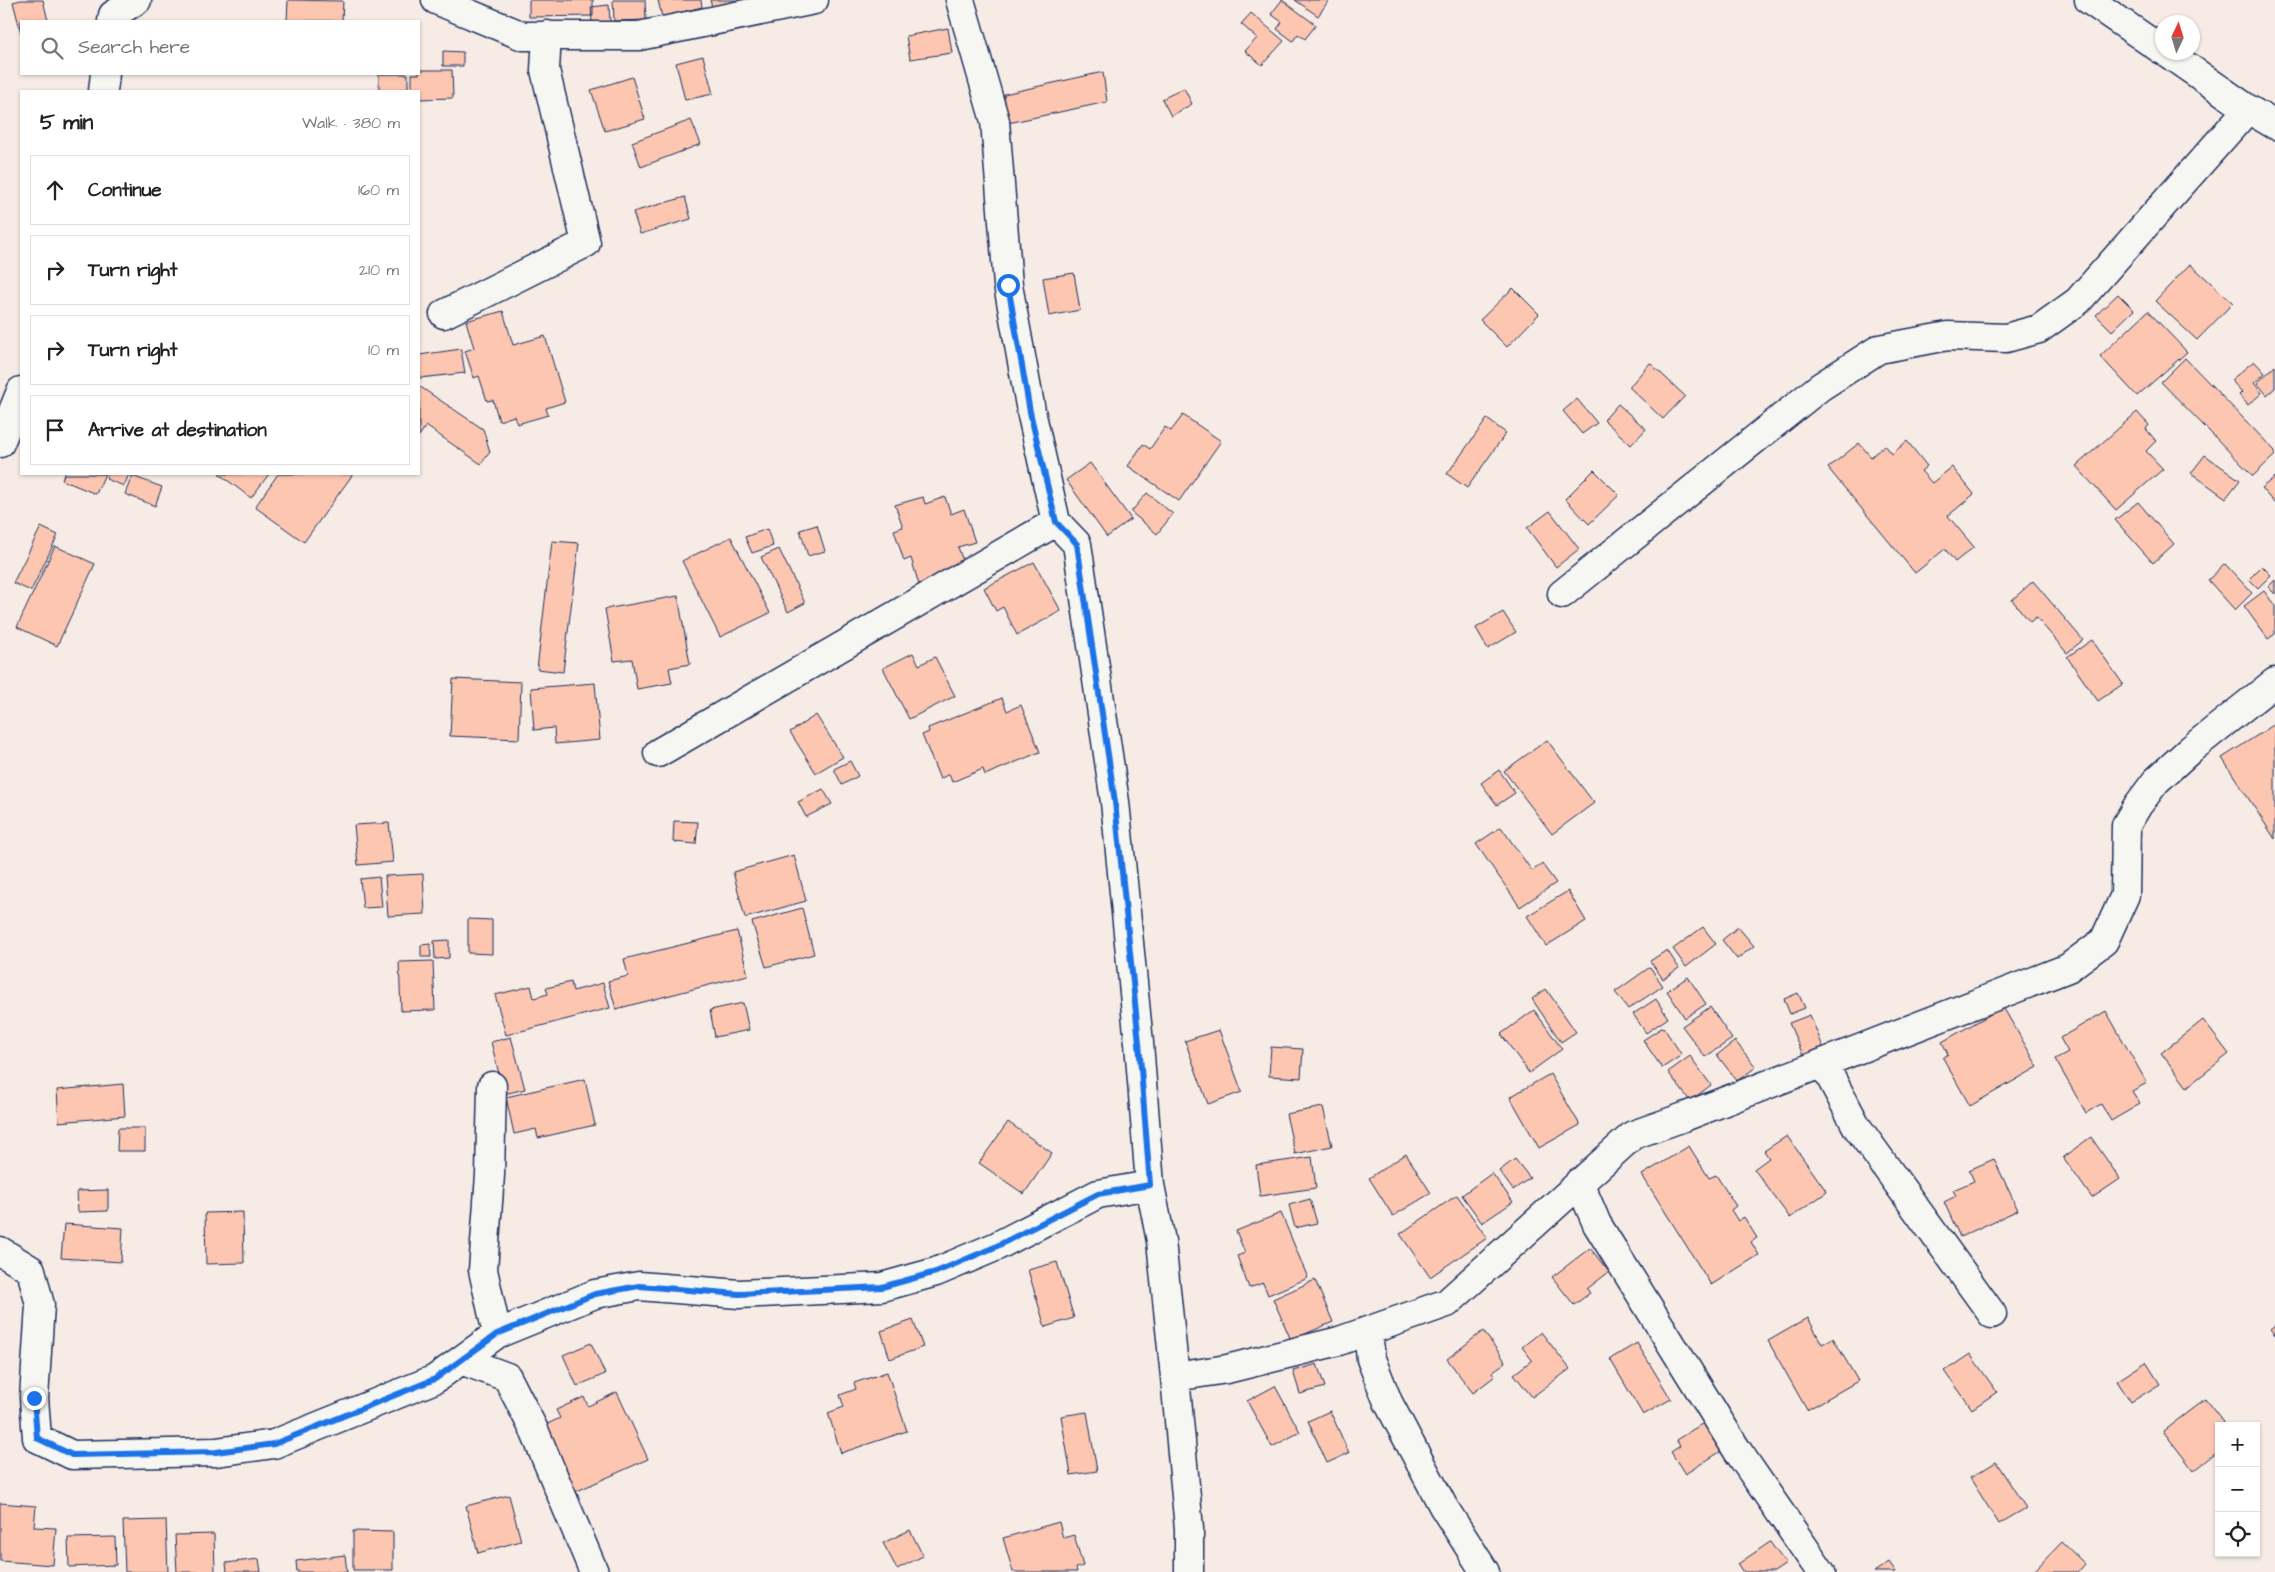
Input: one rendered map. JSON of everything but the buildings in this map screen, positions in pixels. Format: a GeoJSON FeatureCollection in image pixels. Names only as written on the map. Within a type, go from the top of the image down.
{"type":"FeatureCollection","features":[{"type":"Feature","properties":{"kind":"street"},"geometry":{"type":"LineString","coordinates":[[112,20],[113,14],[137,0]]}},
{"type":"Feature","properties":{"kind":"street"},"geometry":{"type":"LineString","coordinates":[[436,0],[523,36],[639,36],[814,0]]}},
{"type":"Feature","properties":{"kind":"street"},"geometry":{"type":"LineString","coordinates":[[960,0],[995,121],[1008,285],[1030,412],[1056,522],[1077,544],[1115,802],[1139,1043],[1150,1185],[1161,1241],[1189,1529],[1189,1572]]}},
{"type":"Feature","properties":{"kind":"street"},"geometry":{"type":"LineString","coordinates":[[2089,0],[2155,45]]}},
{"type":"Feature","properties":{"kind":"street"},"geometry":{"type":"LineString","coordinates":[[444,314],[586,243],[545,70],[547,35]]}},
{"type":"Feature","properties":{"kind":"street"},"geometry":{"type":"LineString","coordinates":[[2178,60],[2248,109],[2275,124]]}},
{"type":"Feature","properties":{"kind":"street"},"geometry":{"type":"LineString","coordinates":[[103,90],[105,75]]}},
{"type":"Feature","properties":{"kind":"street"},"geometry":{"type":"LineString","coordinates":[[1562,594],[1820,387],[1879,349],[1948,336],[2006,338],[2039,329],[2070,307],[2084,294],[2248,109]]}},
{"type":"Feature","properties":{"kind":"street"},"geometry":{"type":"LineString","coordinates":[[0,443],[20,393]]}},
{"type":"Feature","properties":{"kind":"street"},"geometry":{"type":"LineString","coordinates":[[658,753],[1056,522]]}},
{"type":"Feature","properties":{"kind":"street"},"geometry":{"type":"LineString","coordinates":[[1174,1377],[1227,1369],[1339,1341],[1447,1303],[1633,1135],[2068,968],[2104,941],[2125,895],[2126,825],[2138,805],[2156,781],[2192,749],[2275,682]]}},
{"type":"Feature","properties":{"kind":"street"},"geometry":{"type":"LineString","coordinates":[[1823,1063],[1857,1127],[1992,1314]]}},
{"type":"Feature","properties":{"kind":"street"},"geometry":{"type":"LineString","coordinates":[[492,1086],[490,1175],[483,1270],[497,1334]]}},
{"type":"Feature","properties":{"kind":"street"},"geometry":{"type":"LineString","coordinates":[[1579,1182],[1596,1224],[1732,1442],[1822,1572]]}},
{"type":"Feature","properties":{"kind":"street"},"geometry":{"type":"LineString","coordinates":[[0,1251],[31,1270],[40,1305],[34,1398],[37,1438],[72,1455],[216,1452],[274,1444],[435,1379],[497,1334],[595,1294],[639,1286],[739,1294],[882,1287],[936,1272],[995,1247],[1098,1194],[1150,1185]]}},
{"type":"Feature","properties":{"kind":"street"},"geometry":{"type":"LineString","coordinates":[[1368,1332],[1371,1359],[1388,1402],[1443,1506],[1486,1572]]}},
{"type":"Feature","properties":{"kind":"street"},"geometry":{"type":"LineString","coordinates":[[461,1360],[507,1377],[534,1430],[594,1572]]}},
{"type":"Feature","properties":{"kind":"route"},"geometry":{"type":"LineString","coordinates":[[34,1398],[37,1438],[72,1455],[216,1452],[274,1444],[435,1379],[497,1334],[595,1294],[639,1286],[739,1294],[816,1288],[882,1287],[936,1272],[995,1247],[1098,1194],[1150,1185],[1139,1043],[1115,802],[1077,544],[1056,522],[1030,412],[1008,285]]}}]}
